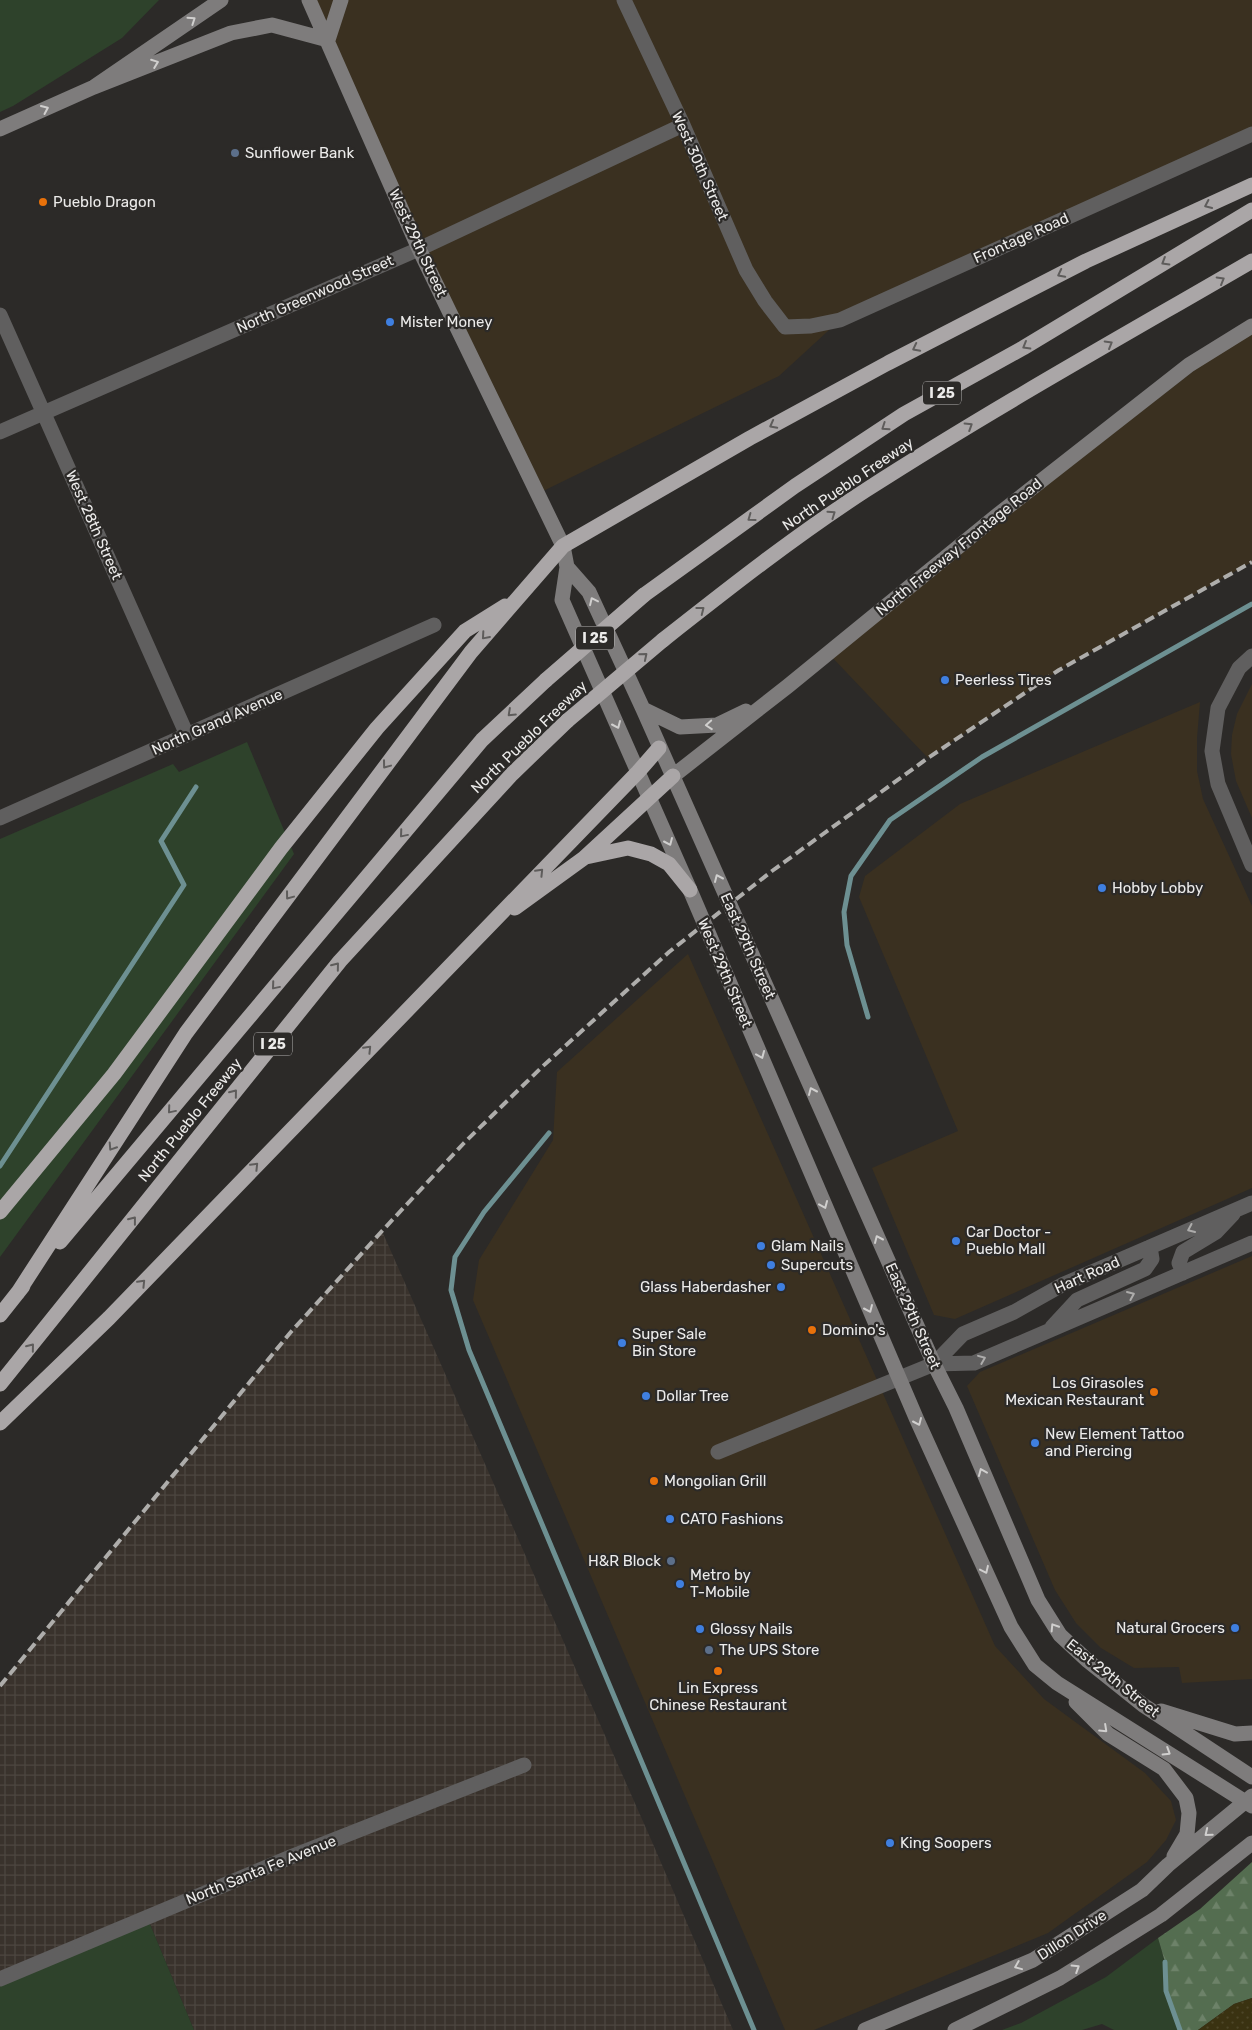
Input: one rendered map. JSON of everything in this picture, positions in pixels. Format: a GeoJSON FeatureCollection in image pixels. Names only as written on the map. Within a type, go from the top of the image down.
{"type":"FeatureCollection","features":[{"type":"Feature","properties":{"kind":"highway"},"geometry":{"type":"LineString","coordinates":[[17,1294],[186,1033],[471,652],[562,546],[750,438],[888,363],[1086,260],[1252,185]]}},
{"type":"Feature","properties":{"kind":"highway","name":"North Pueblo Freeway"},"geometry":{"type":"LineString","coordinates":[[0,1315],[482,740],[546,680],[644,595],[795,486],[904,414],[1023,348],[1252,210]]}},
{"type":"Feature","properties":{"kind":"highway","name":"North Pueblo Freeway"},"geometry":{"type":"LineString","coordinates":[[0,1384],[340,961],[499,788],[567,721],[662,640],[750,571],[865,491],[990,414],[1252,261]]}},
{"type":"Feature","properties":{"kind":"highway"},"geometry":{"type":"LineString","coordinates":[[0,1212],[114,1074],[281,848],[377,728],[465,631],[519,598]]}},
{"type":"Feature","properties":{"kind":"highway"},"geometry":{"type":"LineString","coordinates":[[0,1423],[109,1318],[638,772],[659,748]]}},
{"type":"Feature","properties":{"kind":"highway"},"geometry":{"type":"LineString","coordinates":[[481,932],[584,858],[673,776]]}},
{"type":"Feature","properties":{"kind":"highway"},"geometry":{"type":"LineString","coordinates":[[584,858],[628,848],[651,854],[669,864],[690,890]]}},
{"type":"Feature","properties":{"kind":"main road"},"geometry":{"type":"LineString","coordinates":[[94,87],[221,0]]}},
{"type":"Feature","properties":{"kind":"main road","name":"West 29th Street"},"geometry":{"type":"LineString","coordinates":[[309,0],[419,249],[562,546],[567,567],[562,600],[690,890],[899,1377]]}},
{"type":"Feature","properties":{"kind":"main road"},"geometry":{"type":"LineString","coordinates":[[0,129],[94,87],[231,33],[272,25],[328,40],[340,0]]}},
{"type":"Feature","properties":{"kind":"main road","name":"North Freeway Frontage Road"},"geometry":{"type":"LineString","coordinates":[[673,776],[770,700],[995,517],[1189,365],[1252,326]]}},
{"type":"Feature","properties":{"kind":"main road","name":"West 29th Street"},"geometry":{"type":"LineString","coordinates":[[567,567],[588,592],[673,776]]}},
{"type":"Feature","properties":{"kind":"main road"},"geometry":{"type":"LineString","coordinates":[[642,709],[680,727],[717,725],[770,700]]}},
{"type":"Feature","properties":{"kind":"main road","name":"East 29th Street"},"geometry":{"type":"LineString","coordinates":[[673,776],[934,1364],[956,1408],[1038,1600],[1060,1635],[1143,1705],[1252,1777]]}},
{"type":"Feature","properties":{"kind":"main road","name":"East 29th Street"},"geometry":{"type":"LineString","coordinates":[[899,1377],[1011,1627],[1035,1665],[1057,1683],[1250,1801]]}},
{"type":"Feature","properties":{"kind":"main road"},"geometry":{"type":"LineString","coordinates":[[1057,1683],[1108,1734],[1164,1769],[1186,1798],[1189,1813],[1187,1834],[1168,1865]]}},
{"type":"Feature","properties":{"kind":"main road"},"geometry":{"type":"LineString","coordinates":[[1143,1705],[1235,1734],[1252,1733]]}},
{"type":"Feature","properties":{"kind":"main road","name":"Dillon Drive"},"geometry":{"type":"LineString","coordinates":[[865,2030],[1033,1960],[1142,1890],[1168,1865],[1250,1801]]}},
{"type":"Feature","properties":{"kind":"main road","name":"Dillon Drive"},"geometry":{"type":"LineString","coordinates":[[955,2030],[1060,1978],[1161,1915],[1252,1843]]}},
{"type":"Feature","properties":{"kind":"street","name":"West 30th Street"},"geometry":{"type":"LineString","coordinates":[[624,0],[683,125],[746,270],[765,301],[786,327]]}},
{"type":"Feature","properties":{"kind":"street","name":"North Greenwood Street"},"geometry":{"type":"LineString","coordinates":[[0,432],[419,249],[683,125]]}},
{"type":"Feature","properties":{"kind":"street","name":"Frontage Road"},"geometry":{"type":"LineString","coordinates":[[786,327],[811,326],[840,320],[1252,134]]}},
{"type":"Feature","properties":{"kind":"street","name":"West 28th Street"},"geometry":{"type":"LineString","coordinates":[[0,315],[187,735]]}},
{"type":"Feature","properties":{"kind":"street","name":"North Grand Avenue"},"geometry":{"type":"LineString","coordinates":[[0,818],[434,625]]}},
{"type":"Feature","properties":{"kind":"street"},"geometry":{"type":"LineString","coordinates":[[1252,656],[1239,668],[1218,708],[1212,750],[1218,784],[1252,866]]}},
{"type":"Feature","properties":{"kind":"street"},"geometry":{"type":"LineString","coordinates":[[1183,1273],[1179,1263],[1183,1252],[1216,1232],[1246,1205]]}},
{"type":"Feature","properties":{"kind":"street","name":"Hart Road"},"geometry":{"type":"LineString","coordinates":[[934,1364],[964,1334],[1014,1312],[1062,1285],[1246,1205]]}},
{"type":"Feature","properties":{"kind":"street","name":"Hart Road"},"geometry":{"type":"LineString","coordinates":[[718,1452],[934,1364],[974,1363],[1252,1242]]}},
{"type":"Feature","properties":{"kind":"street"},"geometry":{"type":"LineString","coordinates":[[1050,1330],[1077,1300],[1145,1269],[1152,1259],[1150,1247]]}},
{"type":"Feature","properties":{"kind":"street","name":"North Santa Fe Avenue"},"geometry":{"type":"LineString","coordinates":[[0,1979],[293,1856],[524,1765]]}},
{"type":"Feature","properties":{"kind":"shaded area"},"geometry":{"type":"Polygon","coordinates":[[[309,0],[1252,0],[1252,134],[840,320],[779,376],[537,494],[309,0]]]}},
{"type":"Feature","properties":{"kind":"shaded area"},"geometry":{"type":"Polygon","coordinates":[[[1252,326],[1252,562],[1059,670],[928,758],[828,653],[1252,326]]]}},
{"type":"Feature","properties":{"kind":"shaded area"},"geometry":{"type":"Polygon","coordinates":[[[1252,684],[1252,818],[1236,781],[1231,754],[1232,735],[1237,714],[1252,684]]]}},
{"type":"Feature","properties":{"kind":"shaded area"},"geometry":{"type":"Polygon","coordinates":[[[1200,702],[1197,771],[1203,799],[1252,906],[1252,1188],[955,1319],[934,1315],[872,1168],[958,1131],[859,897],[865,876],[960,804],[1200,702]]]}},
{"type":"Feature","properties":{"kind":"shaded area"},"geometry":{"type":"Polygon","coordinates":[[[688,954],[995,1646],[1044,1699],[1145,1773],[1171,1801],[1176,1820],[1166,1840],[1147,1862],[1048,1933],[814,2030],[785,2030],[473,1300],[479,1260],[553,1140],[557,1072],[688,954]]]}},
{"type":"Feature","properties":{"kind":"shaded area"},"geometry":{"type":"Polygon","coordinates":[[[382,1231],[653,1844],[733,2030],[194,2030],[147,1917],[0,1979],[0,1686],[290,1333],[382,1231]]]}},
{"type":"Feature","properties":{"kind":"shaded area"},"geometry":{"type":"Polygon","coordinates":[[[1252,1256],[1252,1679],[1182,1683],[1179,1667],[1134,1668],[1101,1648],[1076,1623],[1055,1590],[967,1386],[980,1372],[1252,1256]]]}},
{"type":"Feature","properties":{"kind":"green space"},"geometry":{"type":"Polygon","coordinates":[[[0,0],[159,0],[122,38],[13,106],[0,112],[0,0]]]}},
{"type":"Feature","properties":{"kind":"green space"},"geometry":{"type":"Polygon","coordinates":[[[247,742],[294,854],[0,1257],[0,839],[173,764],[179,772],[247,742]]]}},
{"type":"Feature","properties":{"kind":"green space"},"geometry":{"type":"Polygon","coordinates":[[[1252,1862],[1252,1998],[1234,2004],[1198,2030],[1180,2030],[1166,1991],[1165,1962],[1158,1938],[1200,1909],[1252,1862]]]}},
{"type":"Feature","properties":{"kind":"green space"},"geometry":{"type":"Polygon","coordinates":[[[147,1917],[194,2030],[0,2030],[0,1979],[147,1917]]]}},
{"type":"Feature","properties":{"kind":"green space"},"geometry":{"type":"Polygon","coordinates":[[[1158,1938],[1165,1962],[1166,1991],[1180,2030],[1114,2030],[1102,2024],[1082,2030],[1002,2030],[1021,2023],[1106,1977],[1158,1938]]]}},
{"type":"Feature","properties":{"kind":"sand"},"geometry":{"type":"Polygon","coordinates":[[[1252,1998],[1252,2030],[1198,2030],[1234,2004],[1252,1998]]]}},
{"type":"Feature","properties":{"kind":"waterway"},"geometry":{"type":"LineString","coordinates":[[868,1017],[847,945],[844,912],[851,876],[890,820],[982,757],[1252,604]]}},
{"type":"Feature","properties":{"kind":"waterway"},"geometry":{"type":"LineString","coordinates":[[0,1166],[184,885],[161,841],[196,787]]}},
{"type":"Feature","properties":{"kind":"waterway"},"geometry":{"type":"LineString","coordinates":[[549,1133],[484,1212],[455,1257],[451,1290],[469,1350],[754,2030]]}},
{"type":"Feature","properties":{"kind":"waterway"},"geometry":{"type":"LineString","coordinates":[[1165,1962],[1166,1991],[1180,2030]]}},
{"type":"Feature","properties":{"kind":"railway"},"geometry":{"type":"LineString","coordinates":[[0,1686],[290,1333],[382,1231],[464,1143],[543,1066],[669,952],[772,871],[928,758],[1059,670],[1252,562]]}},
{"type":"Feature","properties":{"kind":"place","name":"Sunflower Bank"},"geometry":{"type":"Point","coordinates":[235,153]}},
{"type":"Feature","properties":{"kind":"place","name":"Pueblo Dragon"},"geometry":{"type":"Point","coordinates":[43,202]}},
{"type":"Feature","properties":{"kind":"place","name":"Mister Money"},"geometry":{"type":"Point","coordinates":[390,322]}},
{"type":"Feature","properties":{"kind":"place","name":"Peerless Tires"},"geometry":{"type":"Point","coordinates":[945,680]}},
{"type":"Feature","properties":{"kind":"place","name":"Hobby Lobby"},"geometry":{"type":"Point","coordinates":[1102,888]}},
{"type":"Feature","properties":{"kind":"place","name":"Car Doctor - Pueblo Mall"},"geometry":{"type":"Point","coordinates":[956,1241]}},
{"type":"Feature","properties":{"kind":"place","name":"Glam Nails"},"geometry":{"type":"Point","coordinates":[761,1246]}},
{"type":"Feature","properties":{"kind":"place","name":"Supercuts"},"geometry":{"type":"Point","coordinates":[771,1265]}},
{"type":"Feature","properties":{"kind":"place","name":"Glass Haberdasher"},"geometry":{"type":"Point","coordinates":[781,1287]}},
{"type":"Feature","properties":{"kind":"place","name":"Domino's"},"geometry":{"type":"Point","coordinates":[812,1330]}},
{"type":"Feature","properties":{"kind":"place","name":"Super Sale Bin Store"},"geometry":{"type":"Point","coordinates":[622,1343]}},
{"type":"Feature","properties":{"kind":"place","name":"Los Girasoles Mexican Restaurant"},"geometry":{"type":"Point","coordinates":[1154,1392]}},
{"type":"Feature","properties":{"kind":"place","name":"Dollar Tree"},"geometry":{"type":"Point","coordinates":[646,1396]}},
{"type":"Feature","properties":{"kind":"place","name":"New Element Tattoo and Piercing"},"geometry":{"type":"Point","coordinates":[1035,1443]}},
{"type":"Feature","properties":{"kind":"place","name":"Mongolian Grill"},"geometry":{"type":"Point","coordinates":[654,1481]}},
{"type":"Feature","properties":{"kind":"place","name":"CATO Fashions"},"geometry":{"type":"Point","coordinates":[670,1519]}},
{"type":"Feature","properties":{"kind":"place","name":"H&R Block"},"geometry":{"type":"Point","coordinates":[671,1561]}},
{"type":"Feature","properties":{"kind":"place","name":"Metro by T-Mobile"},"geometry":{"type":"Point","coordinates":[680,1584]}},
{"type":"Feature","properties":{"kind":"place","name":"Natural Grocers"},"geometry":{"type":"Point","coordinates":[1235,1628]}},
{"type":"Feature","properties":{"kind":"place","name":"Glossy Nails"},"geometry":{"type":"Point","coordinates":[700,1629]}},
{"type":"Feature","properties":{"kind":"place","name":"The UPS Store"},"geometry":{"type":"Point","coordinates":[709,1650]}},
{"type":"Feature","properties":{"kind":"place","name":"Lin Express Chinese Restaurant"},"geometry":{"type":"Point","coordinates":[718,1671]}},
{"type":"Feature","properties":{"kind":"place","name":"King Soopers"},"geometry":{"type":"Point","coordinates":[890,1843]}}]}
